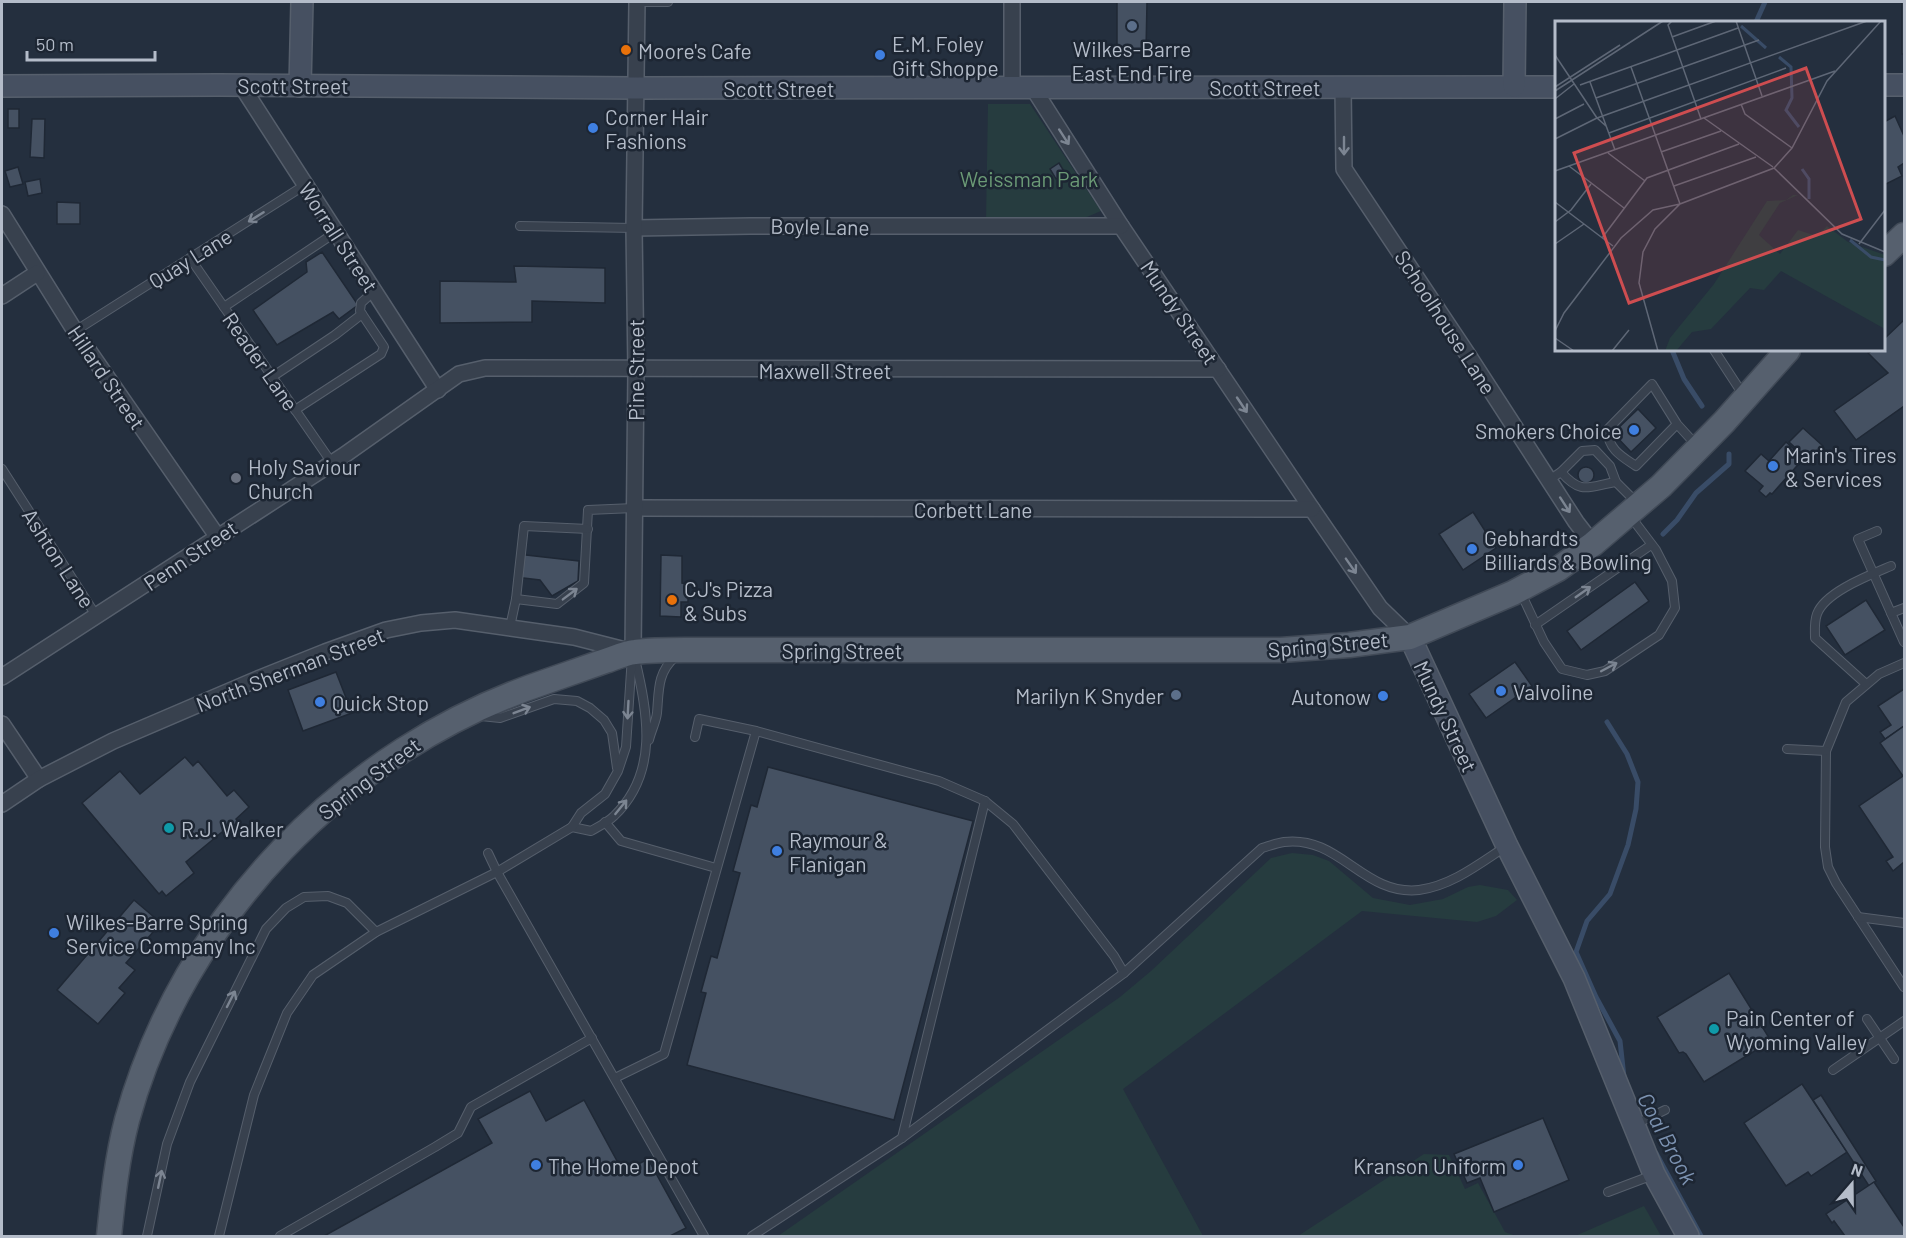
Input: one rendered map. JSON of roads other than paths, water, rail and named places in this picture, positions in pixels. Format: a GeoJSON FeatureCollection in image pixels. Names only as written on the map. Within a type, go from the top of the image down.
{"type":"FeatureCollection","features":[{"type":"Feature","properties":{"kind":"main road"},"geometry":{"type":"LineString","coordinates":[[1885,253],[1905,235]]}},
{"type":"Feature","properties":{"kind":"main road","name":"Spring Street"},"geometry":{"type":"LineString","coordinates":[[109,1236],[115,1178],[127,1120],[146,1064],[166,1017],[197,959],[234,905],[275,856],[330,804],[425,736],[465,714],[517,691],[633,652],[685,650],[1281,651],[1410,637],[1520,589],[1558,569],[1593,544],[1661,486],[1711,436],[1787,351]]}},
{"type":"Feature","properties":{"kind":"street"},"geometry":{"type":"LineString","coordinates":[[300,86],[302,2]]}},
{"type":"Feature","properties":{"kind":"street","name":"Pine Street"},"geometry":{"type":"LineString","coordinates":[[633,652],[637,2]]}},
{"type":"Feature","properties":{"kind":"street"},"geometry":{"type":"LineString","coordinates":[[1012,2],[1012,87]]}},
{"type":"Feature","properties":{"kind":"street"},"geometry":{"type":"LineString","coordinates":[[1514,86],[1515,2]]}},
{"type":"Feature","properties":{"kind":"street","name":"Worrall Street"},"geometry":{"type":"LineString","coordinates":[[241,85],[438,390]]}},
{"type":"Feature","properties":{"kind":"street"},"geometry":{"type":"LineString","coordinates":[[1885,85],[1905,85]]}},
{"type":"Feature","properties":{"kind":"street","name":"Scott Street"},"geometry":{"type":"LineString","coordinates":[[2,86],[1555,87]]}},
{"type":"Feature","properties":{"kind":"street","name":"Schoolhouse Lane"},"geometry":{"type":"LineString","coordinates":[[1343,87],[1344,169],[1555,476],[1593,544]]}},
{"type":"Feature","properties":{"kind":"street","name":"Mundy Street"},"geometry":{"type":"LineString","coordinates":[[1033,88],[1121,226],[1312,509],[1380,608],[1410,637],[1506,846],[1574,978],[1654,1174],[1688,1236]]}},
{"type":"Feature","properties":{"kind":"street","name":"Hillard Street"},"geometry":{"type":"LineString","coordinates":[[2,214],[75,331],[217,536]]}},
{"type":"Feature","properties":{"kind":"street","name":"Boyle Lane"},"geometry":{"type":"LineString","coordinates":[[634,228],[750,225],[1121,226]]}},
{"type":"Feature","properties":{"kind":"street"},"geometry":{"type":"LineString","coordinates":[[2,296],[37,273]]}},
{"type":"Feature","properties":{"kind":"street","name":"Maxwell Street"},"geometry":{"type":"LineString","coordinates":[[438,390],[459,374],[485,368],[1218,369]]}},
{"type":"Feature","properties":{"kind":"street","name":"Penn Street"},"geometry":{"type":"LineString","coordinates":[[2,677],[332,463],[438,390]]}},
{"type":"Feature","properties":{"kind":"street","name":"Corbett Lane"},"geometry":{"type":"LineString","coordinates":[[634,508],[1312,509]]}},
{"type":"Feature","properties":{"kind":"street","name":"North Sherman Street"},"geometry":{"type":"LineString","coordinates":[[2,804],[39,779],[113,741],[260,678],[386,630],[421,623],[455,620],[574,637],[633,652]]}},
{"type":"Feature","properties":{"kind":"street"},"geometry":{"type":"LineString","coordinates":[[2,724],[39,779]]}},
{"type":"Feature","properties":{"kind":"lane"},"geometry":{"type":"LineString","coordinates":[[637,2],[668,2]]}},
{"type":"Feature","properties":{"kind":"lane","name":"Quay Lane"},"geometry":{"type":"LineString","coordinates":[[75,331],[305,185]]}},
{"type":"Feature","properties":{"kind":"lane","name":"Boyle Lane"},"geometry":{"type":"LineString","coordinates":[[520,226],[634,228]]}},
{"type":"Feature","properties":{"kind":"lane"},"geometry":{"type":"LineString","coordinates":[[224,307],[336,232]]}},
{"type":"Feature","properties":{"kind":"lane","name":"Reader Lane"},"geometry":{"type":"LineString","coordinates":[[190,258],[332,463]]}},
{"type":"Feature","properties":{"kind":"lane"},"geometry":{"type":"LineString","coordinates":[[295,410],[381,354],[384,347],[362,314],[361,303],[374,291]]}},
{"type":"Feature","properties":{"kind":"lane"},"geometry":{"type":"LineString","coordinates":[[272,377],[335,336],[362,314]]}},
{"type":"Feature","properties":{"kind":"lane"},"geometry":{"type":"LineString","coordinates":[[1715,351],[1745,398]]}},
{"type":"Feature","properties":{"kind":"lane"},"geometry":{"type":"LineString","coordinates":[[1677,424],[1636,466],[1618,453],[1608,441],[1607,430],[1652,384],[1677,424],[1711,436]]}},
{"type":"Feature","properties":{"kind":"lane"},"geometry":{"type":"LineString","coordinates":[[1520,589],[1535,625],[1562,669],[1587,675],[1605,671],[1659,635],[1675,608],[1672,581],[1634,509],[1616,482],[1610,466],[1595,450],[1582,451],[1555,476],[1584,489],[1616,482]]}},
{"type":"Feature","properties":{"kind":"lane","name":"Ashton Lane"},"geometry":{"type":"LineString","coordinates":[[2,469],[97,617]]}},
{"type":"Feature","properties":{"kind":"lane"},"geometry":{"type":"LineString","coordinates":[[516,599],[557,604],[585,583],[588,510],[634,508]]}},
{"type":"Feature","properties":{"kind":"lane"},"geometry":{"type":"LineString","coordinates":[[510,627],[516,599],[524,526],[588,529]]}},
{"type":"Feature","properties":{"kind":"lane"},"geometry":{"type":"LineString","coordinates":[[1876,531],[1858,539],[1905,642]]}},
{"type":"Feature","properties":{"kind":"lane"},"geometry":{"type":"LineString","coordinates":[[1535,625],[1652,545]]}},
{"type":"Feature","properties":{"kind":"lane"},"geometry":{"type":"LineString","coordinates":[[1866,684],[1815,638],[1815,621],[1817,613],[1828,598],[1891,566]]}},
{"type":"Feature","properties":{"kind":"lane"},"geometry":{"type":"LineString","coordinates":[[1891,613],[1905,608]]}},
{"type":"Feature","properties":{"kind":"lane"},"geometry":{"type":"LineString","coordinates":[[572,827],[591,831],[613,818],[626,802],[642,773],[647,744],[657,714],[657,696],[665,667],[685,650]]}},
{"type":"Feature","properties":{"kind":"lane"},"geometry":{"type":"LineString","coordinates":[[633,652],[640,682],[647,744]]}},
{"type":"Feature","properties":{"kind":"lane"},"geometry":{"type":"LineString","coordinates":[[219,1236],[254,1095],[287,1013],[313,975],[376,932],[497,872],[572,827],[581,813],[605,794],[618,771],[626,747],[633,652]]}},
{"type":"Feature","properties":{"kind":"lane"},"geometry":{"type":"LineString","coordinates":[[1905,663],[1879,674],[1846,702],[1826,751],[1825,847],[1828,867],[1905,987]]}},
{"type":"Feature","properties":{"kind":"lane"},"geometry":{"type":"LineString","coordinates":[[465,714],[500,718],[554,699],[577,701],[604,720],[612,733],[618,771]]}},
{"type":"Feature","properties":{"kind":"lane"},"geometry":{"type":"LineString","coordinates":[[695,737],[699,718],[756,731],[939,781],[985,801],[1013,824],[1124,972]]}},
{"type":"Feature","properties":{"kind":"lane"},"geometry":{"type":"LineString","coordinates":[[615,1078],[664,1054],[756,731]]}},
{"type":"Feature","properties":{"kind":"lane"},"geometry":{"type":"LineString","coordinates":[[1787,748],[1826,751]]}},
{"type":"Feature","properties":{"kind":"lane"},"geometry":{"type":"LineString","coordinates":[[902,1138],[985,801]]}},
{"type":"Feature","properties":{"kind":"lane"},"geometry":{"type":"LineString","coordinates":[[605,822],[621,841],[716,868]]}},
{"type":"Feature","properties":{"kind":"lane"},"geometry":{"type":"LineString","coordinates":[[752,1236],[902,1138],[1124,972],[1262,848],[1285,842],[1305,843],[1327,849],[1379,884],[1402,890],[1419,890],[1460,876],[1506,846]]}},
{"type":"Feature","properties":{"kind":"lane"},"geometry":{"type":"LineString","coordinates":[[488,853],[704,1236]]}},
{"type":"Feature","properties":{"kind":"lane"},"geometry":{"type":"LineString","coordinates":[[147,1236],[167,1144],[190,1082],[266,929],[286,908],[304,897],[328,896],[347,903],[376,932]]}},
{"type":"Feature","properties":{"kind":"lane"},"geometry":{"type":"LineString","coordinates":[[1858,917],[1905,923]]}},
{"type":"Feature","properties":{"kind":"lane"},"geometry":{"type":"LineString","coordinates":[[1867,1018],[1894,1059]]}},
{"type":"Feature","properties":{"kind":"lane"},"geometry":{"type":"LineString","coordinates":[[1833,1070],[1905,1021]]}},
{"type":"Feature","properties":{"kind":"lane"},"geometry":{"type":"LineString","coordinates":[[280,1236],[435,1148],[458,1133],[471,1107],[592,1038]]}},
{"type":"Feature","properties":{"kind":"lane"},"geometry":{"type":"LineString","coordinates":[[1634,1125],[1665,1110]]}},
{"type":"Feature","properties":{"kind":"lane"},"geometry":{"type":"LineString","coordinates":[[1608,1192],[1654,1174]]}},
{"type":"Feature","properties":{"kind":"waterway","name":"Coal Brook"},"geometry":{"type":"LineString","coordinates":[[1756,21],[1765,2]]}},
{"type":"Feature","properties":{"kind":"waterway","name":"Coal Brook"},"geometry":{"type":"LineString","coordinates":[[1672,351],[1684,379],[1702,406]]}},
{"type":"Feature","properties":{"kind":"waterway","name":"Coal Brook"},"geometry":{"type":"LineString","coordinates":[[1663,534],[1677,520],[1696,493],[1729,464],[1729,454]]}},
{"type":"Feature","properties":{"kind":"waterway","name":"Coal Brook"},"geometry":{"type":"LineString","coordinates":[[1607,722],[1627,754],[1638,782],[1636,809],[1628,845],[1610,894],[1587,921],[1576,952],[1596,997],[1620,1041],[1624,1077]]}},
{"type":"Feature","properties":{"kind":"waterway","name":"Coal Brook"},"geometry":{"type":"LineString","coordinates":[[1656,1153],[1701,1236]]}},
{"type":"Feature","properties":{"kind":"place","name":"Wilkes-Barre East End Fire"},"geometry":{"type":"Point","coordinates":[1132,26]}},
{"type":"Feature","properties":{"kind":"place","name":"Moore's Cafe"},"geometry":{"type":"Point","coordinates":[626,50]}},
{"type":"Feature","properties":{"kind":"place","name":"E.M. Foley Gift Shoppe"},"geometry":{"type":"Point","coordinates":[880,55]}},
{"type":"Feature","properties":{"kind":"place","name":"Corner Hair Fashions"},"geometry":{"type":"Point","coordinates":[593,128]}},
{"type":"Feature","properties":{"kind":"place","name":"Smokers Choice"},"geometry":{"type":"Point","coordinates":[1634,430]}},
{"type":"Feature","properties":{"kind":"place","name":"Marin's Tires & Services"},"geometry":{"type":"Point","coordinates":[1773,466]}},
{"type":"Feature","properties":{"kind":"place","name":"Holy Saviour Church"},"geometry":{"type":"Point","coordinates":[236,478]}},
{"type":"Feature","properties":{"kind":"place","name":"Gebhardts Billiards & Bowling"},"geometry":{"type":"Point","coordinates":[1472,549]}},
{"type":"Feature","properties":{"kind":"place","name":"CJ's Pizza & Subs"},"geometry":{"type":"Point","coordinates":[672,600]}},
{"type":"Feature","properties":{"kind":"place","name":"Valvoline"},"geometry":{"type":"Point","coordinates":[1501,691]}},
{"type":"Feature","properties":{"kind":"place","name":"Marilyn K Snyder"},"geometry":{"type":"Point","coordinates":[1176,695]}},
{"type":"Feature","properties":{"kind":"place","name":"Autonow"},"geometry":{"type":"Point","coordinates":[1383,696]}},
{"type":"Feature","properties":{"kind":"place","name":"Quick Stop"},"geometry":{"type":"Point","coordinates":[320,702]}},
{"type":"Feature","properties":{"kind":"place","name":"R.J. Walker"},"geometry":{"type":"Point","coordinates":[169,828]}},
{"type":"Feature","properties":{"kind":"place","name":"Raymour & Flanigan"},"geometry":{"type":"Point","coordinates":[777,851]}},
{"type":"Feature","properties":{"kind":"place","name":"Wilkes-Barre Spring Service Company Inc"},"geometry":{"type":"Point","coordinates":[54,933]}},
{"type":"Feature","properties":{"kind":"place","name":"Pain Center of Wyoming Valley"},"geometry":{"type":"Point","coordinates":[1714,1029]}},
{"type":"Feature","properties":{"kind":"place","name":"The Home Depot"},"geometry":{"type":"Point","coordinates":[536,1165]}},
{"type":"Feature","properties":{"kind":"place","name":"Kranson Uniform"},"geometry":{"type":"Point","coordinates":[1518,1165]}},
{"type":"Feature","properties":{"kind":"park label","name":"Weissman Park"},"geometry":{"type":"Point","coordinates":[1029,178]}}]}
